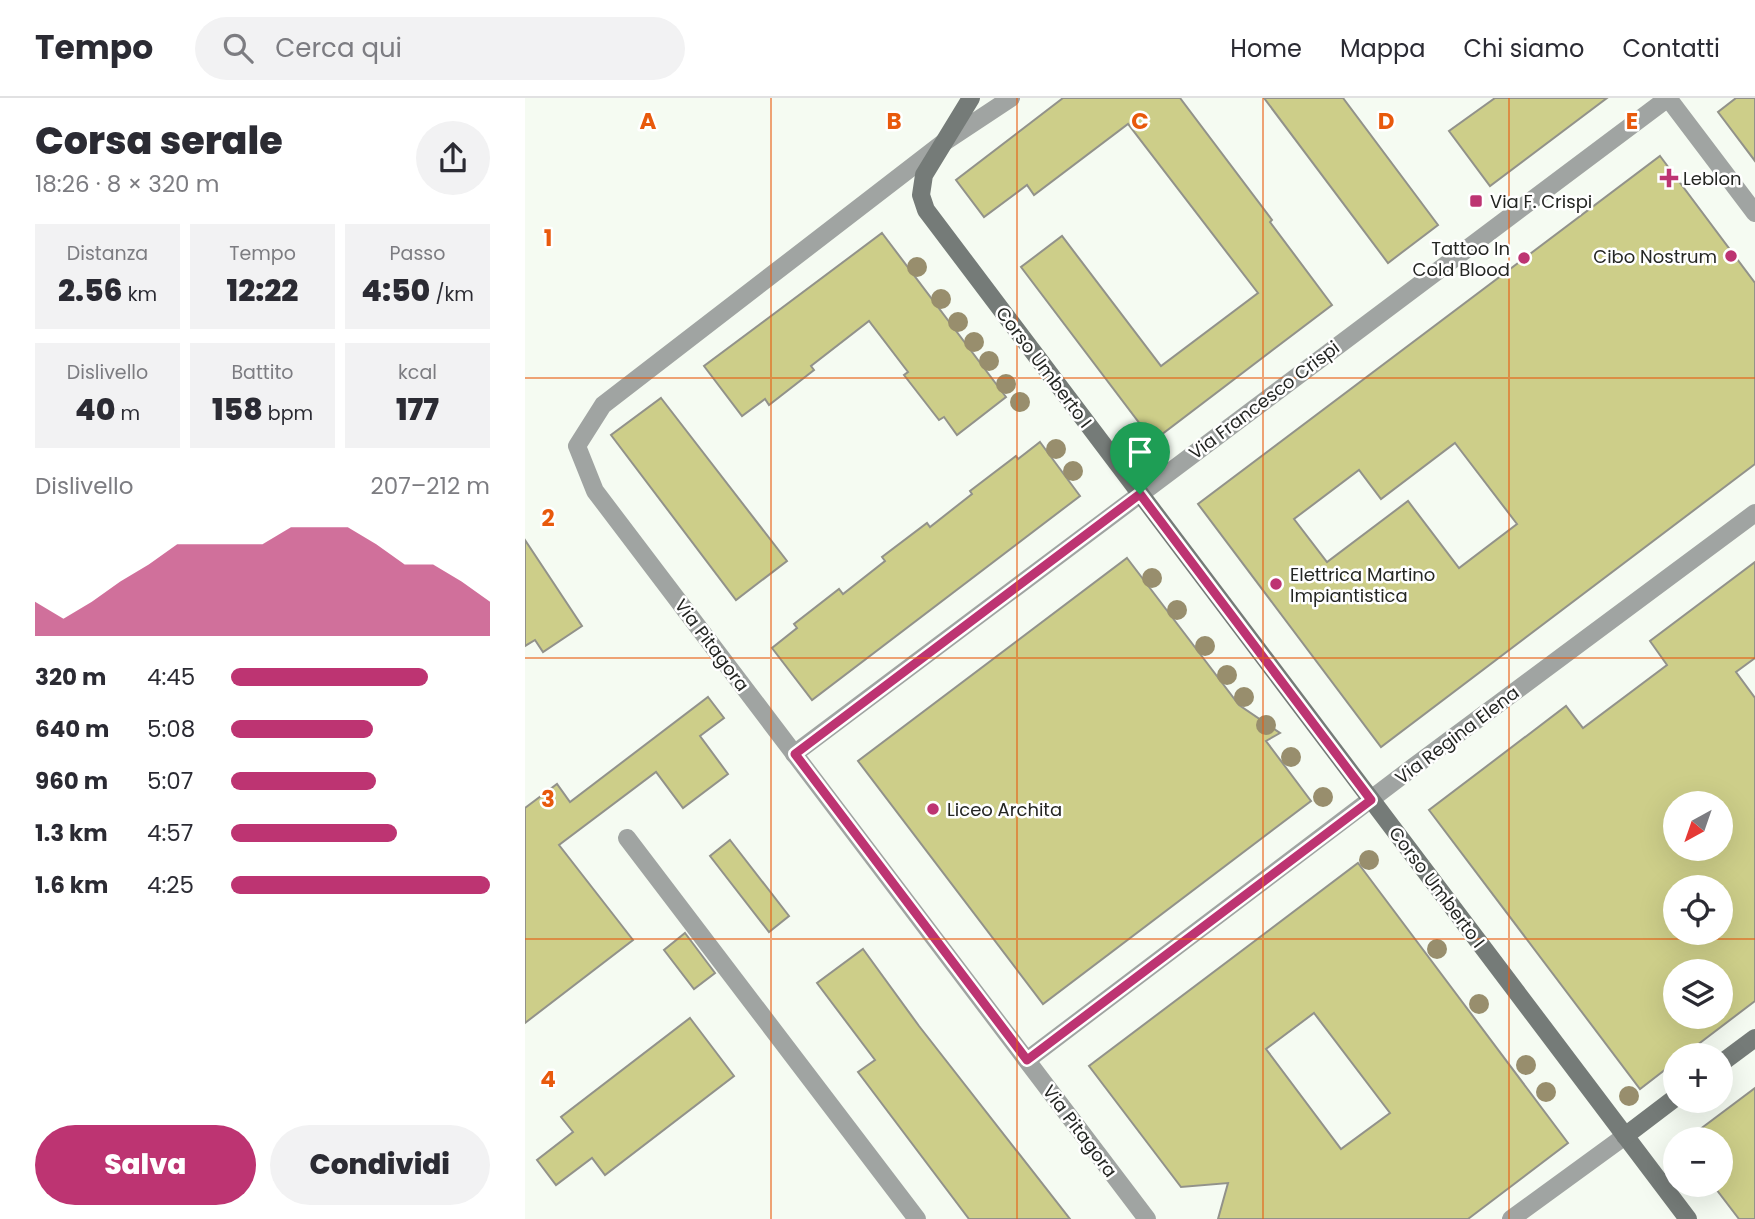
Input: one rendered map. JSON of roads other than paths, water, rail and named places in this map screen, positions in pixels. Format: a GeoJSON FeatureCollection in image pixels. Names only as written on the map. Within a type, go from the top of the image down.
{"type":"FeatureCollection","features":[{"type":"Feature","properties":{"kind":"main road","name":"Corso Umberto I"},"geometry":{"type":"LineString","coordinates":[[971,98],[922,181],[921,195],[926,210],[1688,1219]]}},
{"type":"Feature","properties":{"kind":"main road"},"geometry":{"type":"LineString","coordinates":[[1733,1054],[1755,1038]]}},
{"type":"Feature","properties":{"kind":"main road"},"geometry":{"type":"LineString","coordinates":[[1625,1136],[1663,1107]]}},
{"type":"Feature","properties":{"kind":"street"},"geometry":{"type":"LineString","coordinates":[[943,143],[1011,98]]}},
{"type":"Feature","properties":{"kind":"street"},"geometry":{"type":"LineString","coordinates":[[1668,98],[1755,213]]}},
{"type":"Feature","properties":{"kind":"street","name":"Via Francesco Crispi"},"geometry":{"type":"LineString","coordinates":[[795,754],[1668,98]]}},
{"type":"Feature","properties":{"kind":"street","name":"Via Pitagora"},"geometry":{"type":"LineString","coordinates":[[943,143],[603,405],[577,446],[595,491],[1147,1219]]}},
{"type":"Feature","properties":{"kind":"street","name":"Via Regina Elena"},"geometry":{"type":"LineString","coordinates":[[1027,1060],[1755,513]]}},
{"type":"Feature","properties":{"kind":"street"},"geometry":{"type":"LineString","coordinates":[[627,838],[917,1219]]}},
{"type":"Feature","properties":{"kind":"street"},"geometry":{"type":"LineString","coordinates":[[1511,1219],[1625,1136]]}},
{"type":"Feature","properties":{"kind":"place","name":"Leblon"},"geometry":{"type":"Point","coordinates":[1669,178]}},
{"type":"Feature","properties":{"kind":"place","name":"Via F. Crispi"},"geometry":{"type":"Point","coordinates":[1476,201]}},
{"type":"Feature","properties":{"kind":"place","name":"Cibo Nostrum"},"geometry":{"type":"Point","coordinates":[1731,256]}},
{"type":"Feature","properties":{"kind":"place","name":"Tattoo In Cold Blood"},"geometry":{"type":"Point","coordinates":[1524,258]}},
{"type":"Feature","properties":{"kind":"place","name":"Elettrica Martino Impiantistica"},"geometry":{"type":"Point","coordinates":[1276,584]}},
{"type":"Feature","properties":{"kind":"place","name":"Liceo Archita"},"geometry":{"type":"Point","coordinates":[933,809]}}]}
